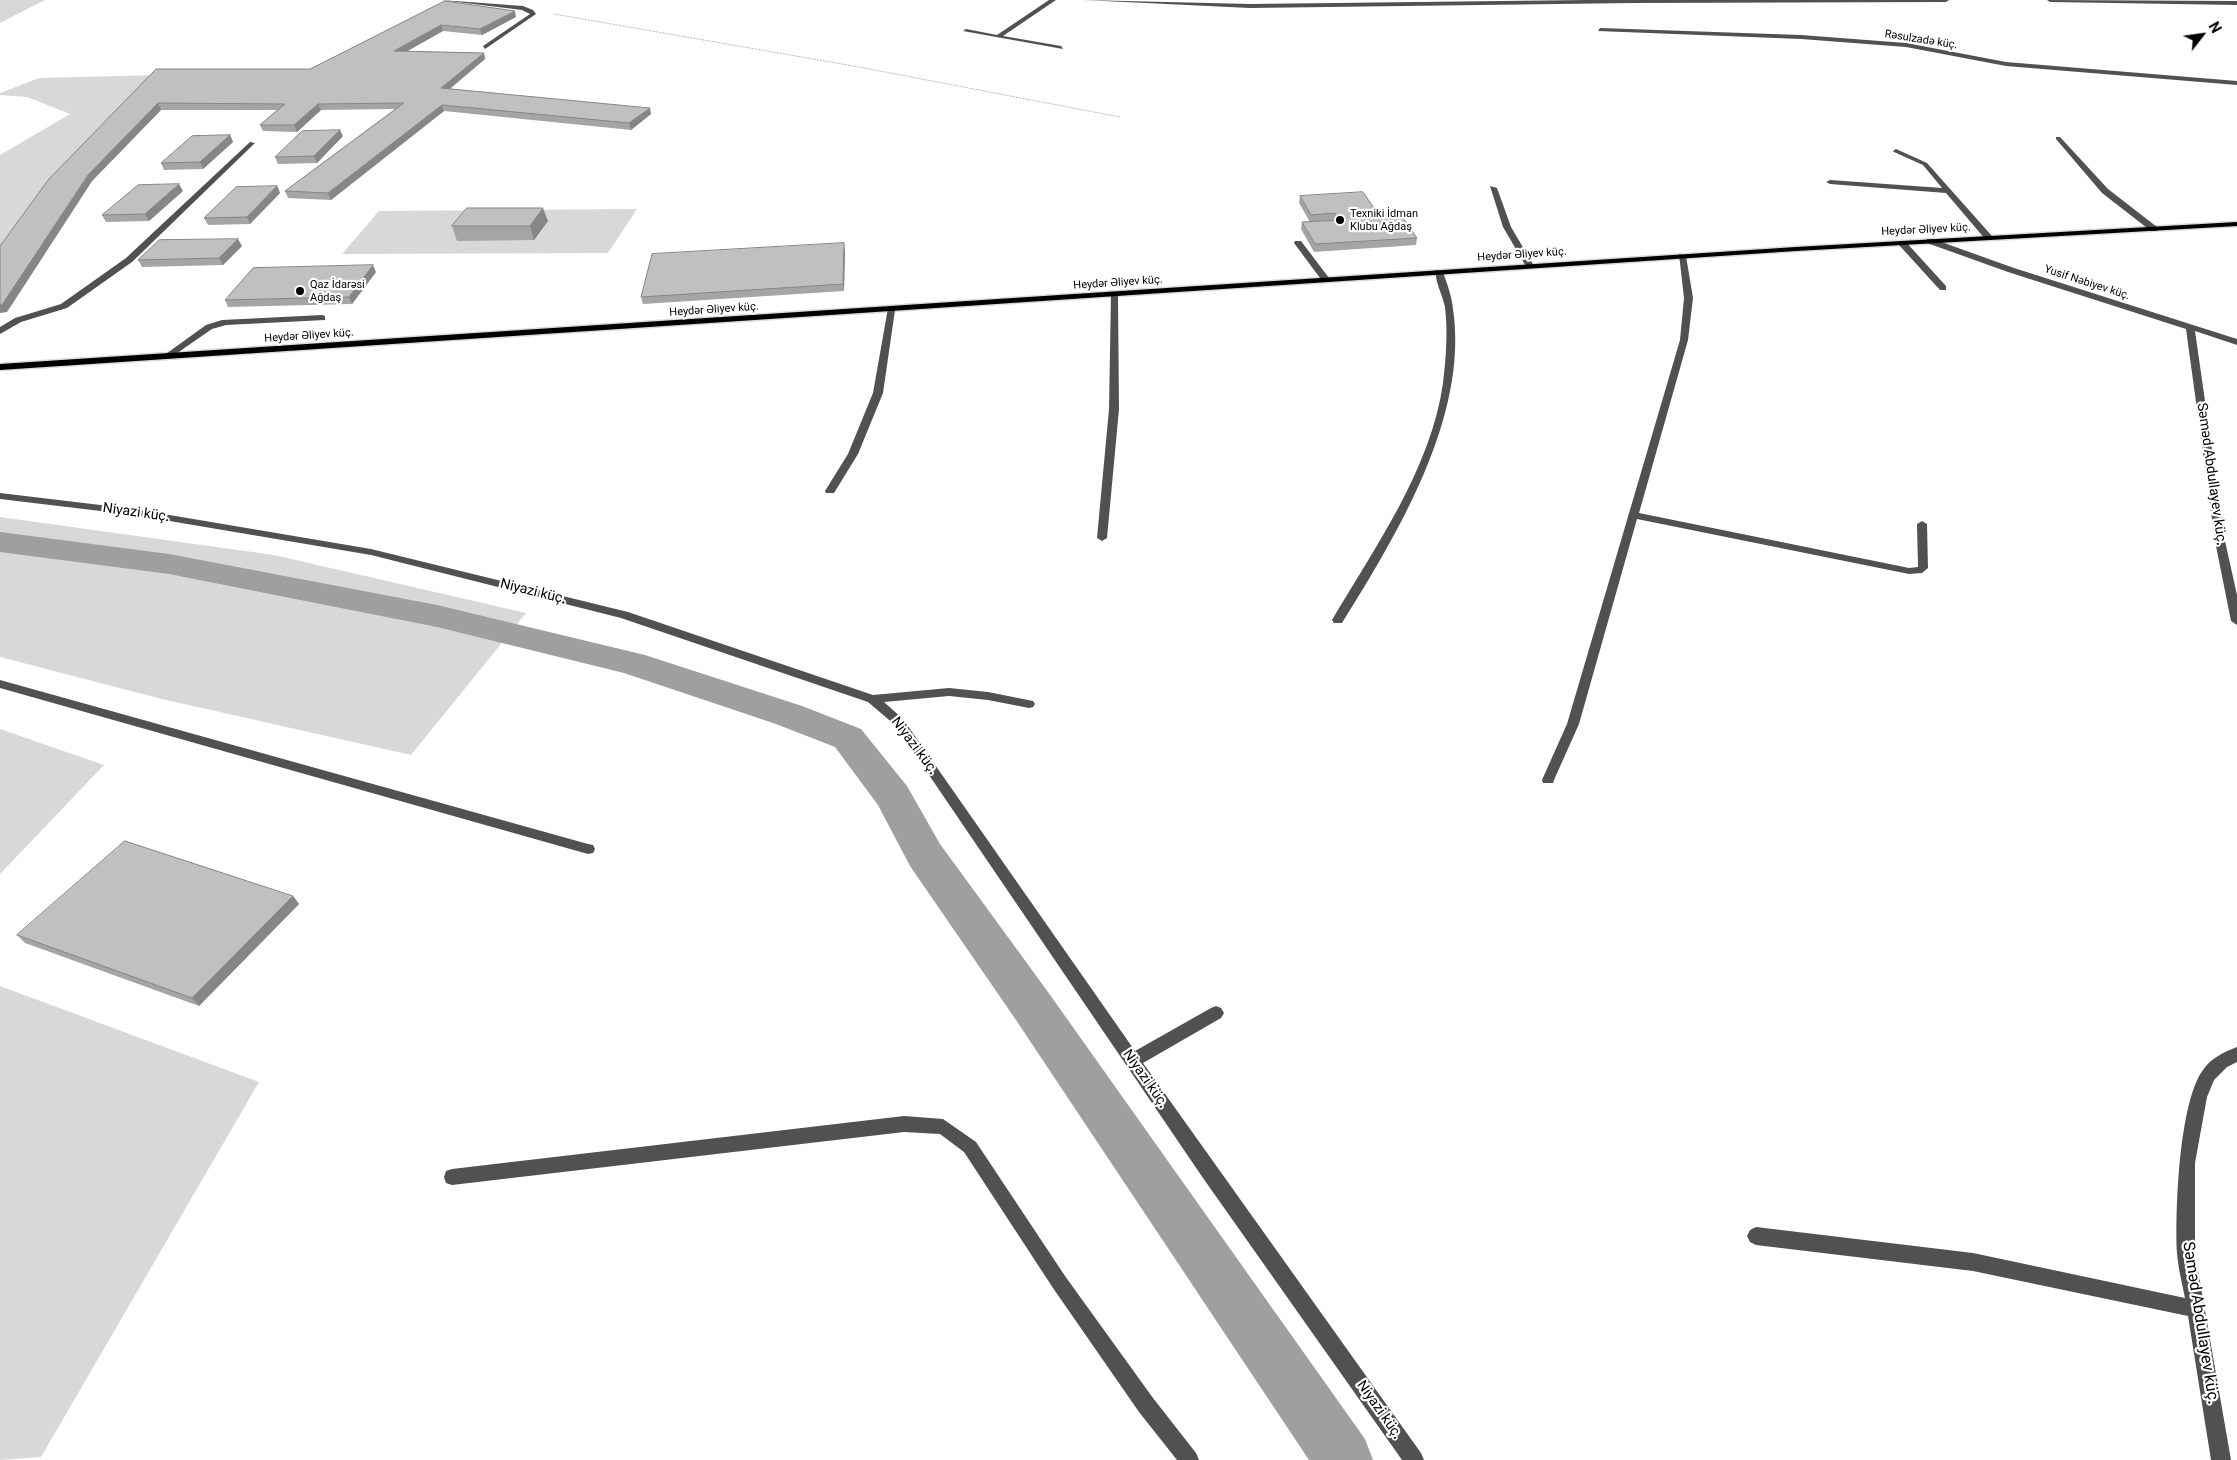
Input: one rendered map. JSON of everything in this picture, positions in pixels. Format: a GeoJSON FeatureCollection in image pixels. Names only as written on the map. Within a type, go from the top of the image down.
{"type":"FeatureCollection","features":[{"type":"Feature","properties":{"kind":"main road","name":"Heydər Əliyev küç."},"geometry":{"type":"LineString","coordinates":[[0,367],[891,310],[1682,256],[2237,224]]}},
{"type":"Feature","properties":{"kind":"street"},"geometry":{"type":"LineString","coordinates":[[444,0],[523,8],[531,11],[533,14],[485,47]]}},
{"type":"Feature","properties":{"kind":"street"},"geometry":{"type":"LineString","coordinates":[[998,37],[1053,0]]}},
{"type":"Feature","properties":{"kind":"street"},"geometry":{"type":"LineString","coordinates":[[1086,0],[1250,6],[1635,1],[1946,0]]}},
{"type":"Feature","properties":{"kind":"street"},"geometry":{"type":"LineString","coordinates":[[1247,0],[1250,6]]}},
{"type":"Feature","properties":{"kind":"street"},"geometry":{"type":"LineString","coordinates":[[2050,0],[2237,3]]}},
{"type":"Feature","properties":{"kind":"street","name":"Rəsulzadə küç."},"geometry":{"type":"LineString","coordinates":[[1600,30],[1801,38],[1906,46],[2006,64],[2237,84]]}},
{"type":"Feature","properties":{"kind":"street"},"geometry":{"type":"LineString","coordinates":[[966,31],[1061,48]]}},
{"type":"Feature","properties":{"kind":"street"},"geometry":{"type":"LineString","coordinates":[[2058,138],[2105,191],[2154,229]]}},
{"type":"Feature","properties":{"kind":"street"},"geometry":{"type":"LineString","coordinates":[[0,331],[18,320],[64,306],[129,260],[252,143]]}},
{"type":"Feature","properties":{"kind":"street"},"geometry":{"type":"LineString","coordinates":[[1896,151],[1925,164],[1989,238]]}},
{"type":"Feature","properties":{"kind":"street"},"geometry":{"type":"LineString","coordinates":[[1830,182],[1949,191]]}},
{"type":"Feature","properties":{"kind":"street"},"geometry":{"type":"LineString","coordinates":[[1493,188],[1507,227],[1530,266]]}},
{"type":"Feature","properties":{"kind":"street","name":"Yusif Nəbiyev küç."},"geometry":{"type":"LineString","coordinates":[[1930,242],[2011,270],[2237,342]]}},
{"type":"Feature","properties":{"kind":"street"},"geometry":{"type":"LineString","coordinates":[[1298,243],[1326,280]]}},
{"type":"Feature","properties":{"kind":"street"},"geometry":{"type":"LineString","coordinates":[[1902,243],[1943,288]]}},
{"type":"Feature","properties":{"kind":"street"},"geometry":{"type":"LineString","coordinates":[[1548,780],[1573,724],[1684,340],[1690,301],[1689,282],[1682,256]]}},
{"type":"Feature","properties":{"kind":"street"},"geometry":{"type":"LineString","coordinates":[[1338,620],[1418,480],[1444,407],[1450,364],[1451,330],[1448,302],[1439,272]]}},
{"type":"Feature","properties":{"kind":"street"},"geometry":{"type":"LineString","coordinates":[[1102,538],[1114,409],[1114,295]]}},
{"type":"Feature","properties":{"kind":"street"},"geometry":{"type":"LineString","coordinates":[[830,491],[853,454],[878,394],[891,310]]}},
{"type":"Feature","properties":{"kind":"street"},"geometry":{"type":"LineString","coordinates":[[167,356],[209,327],[224,322],[322,318]]}},
{"type":"Feature","properties":{"kind":"street","name":"Səməd Abdullayev küç."},"geometry":{"type":"LineString","coordinates":[[2190,327],[2220,541],[2237,621]]}},
{"type":"Feature","properties":{"kind":"street","name":"Niyazi küç."},"geometry":{"type":"LineString","coordinates":[[0,496],[134,512],[371,552],[624,615],[872,699],[899,722],[1132,1061],[1414,1460]]}},
{"type":"Feature","properties":{"kind":"street"},"geometry":{"type":"LineString","coordinates":[[1634,514],[1909,571],[1918,571],[1923,568],[1922,524]]}},
{"type":"Feature","properties":{"kind":"street"},"geometry":{"type":"LineString","coordinates":[[0,684],[588,849]]}},
{"type":"Feature","properties":{"kind":"street"},"geometry":{"type":"LineString","coordinates":[[872,699],[949,692],[988,696],[1030,704]]}},
{"type":"Feature","properties":{"kind":"street"},"geometry":{"type":"LineString","coordinates":[[1132,1061],[1216,1013]]}},
{"type":"Feature","properties":{"kind":"street","name":"Səməd Abdullayev küç."},"geometry":{"type":"LineString","coordinates":[[2221,1460],[2186,1253],[2187,1162],[2199,1096],[2208,1075],[2221,1062],[2237,1054]]}},
{"type":"Feature","properties":{"kind":"street"},"geometry":{"type":"LineString","coordinates":[[452,1177],[904,1124],[943,1128],[970,1147],[1064,1290],[1146,1405],[1189,1460]]}},
{"type":"Feature","properties":{"kind":"street"},"geometry":{"type":"LineString","coordinates":[[1756,1236],[1973,1262],[2196,1309]]}},
{"type":"Feature","properties":{"kind":"path"},"geometry":{"type":"LineString","coordinates":[[531,11],[595,20],[830,62],[1120,117]]}},
{"type":"Feature","properties":{"kind":"shaded area"},"geometry":{"type":"Polygon","coordinates":[[[0,0],[45,0],[0,23],[0,0]]]}},
{"type":"Feature","properties":{"kind":"shaded area"},"geometry":{"type":"Polygon","coordinates":[[[159,75],[0,260],[0,155],[70,114],[27,97],[0,95],[0,93],[39,78],[159,75]]]}},
{"type":"Feature","properties":{"kind":"shaded area"},"geometry":{"type":"Polygon","coordinates":[[[637,209],[608,253],[342,254],[379,211],[637,209]]]}},
{"type":"Feature","properties":{"kind":"shaded area"},"geometry":{"type":"Polygon","coordinates":[[[0,517],[274,555],[526,613],[411,755],[162,699],[0,657],[0,517]]]}},
{"type":"Feature","properties":{"kind":"shaded area"},"geometry":{"type":"Polygon","coordinates":[[[0,729],[104,765],[0,874],[0,729]]]}},
{"type":"Feature","properties":{"kind":"shaded area"},"geometry":{"type":"Polygon","coordinates":[[[0,986],[259,1082],[41,1457],[0,1460],[0,986]]]}},
{"type":"Feature","properties":{"kind":"building"},"geometry":{"type":"Polygon","coordinates":[[[445,1],[515,11],[480,29],[441,25],[394,51],[484,53],[441,88],[650,108],[629,123],[442,105],[328,193],[285,191],[404,103],[318,104],[294,125],[260,125],[285,104],[158,103],[88,175],[2,305],[0,305],[0,246],[49,179],[156,69],[310,69],[445,1]]]}},
{"type":"Feature","properties":{"kind":"building"},"geometry":{"type":"Polygon","coordinates":[[[340,130],[314,156],[275,157],[302,131],[340,130]]]}},
{"type":"Feature","properties":{"kind":"building"},"geometry":{"type":"Polygon","coordinates":[[[230,135],[200,162],[161,163],[192,136],[230,135]]]}},
{"type":"Feature","properties":{"kind":"building"},"geometry":{"type":"Polygon","coordinates":[[[179,184],[145,214],[102,215],[138,185],[179,184]]]}},
{"type":"Feature","properties":{"kind":"building"},"geometry":{"type":"Polygon","coordinates":[[[277,186],[247,217],[204,218],[236,187],[277,186]]]}},
{"type":"Feature","properties":{"kind":"building"},"geometry":{"type":"Polygon","coordinates":[[[1363,192],[1376,211],[1356,212],[1359,218],[1401,215],[1417,238],[1315,244],[1302,222],[1339,220],[1335,213],[1311,215],[1300,196],[1363,192]]]}},
{"type":"Feature","properties":{"kind":"building"},"geometry":{"type":"Polygon","coordinates":[[[467,208],[543,208],[530,226],[452,226],[467,208]]]}},
{"type":"Feature","properties":{"kind":"building"},"geometry":{"type":"Polygon","coordinates":[[[238,239],[219,258],[138,260],[159,240],[238,239]]]}},
{"type":"Feature","properties":{"kind":"building"},"geometry":{"type":"Polygon","coordinates":[[[844,243],[843,284],[641,297],[652,254],[844,243]]]}},
{"type":"Feature","properties":{"kind":"building"},"geometry":{"type":"Polygon","coordinates":[[[373,265],[349,297],[225,300],[253,268],[373,265]]]}},
{"type":"Feature","properties":{"kind":"building"},"geometry":{"type":"Polygon","coordinates":[[[125,841],[293,896],[192,998],[17,935],[125,841]]]}},
{"type":"Feature","properties":{"kind":"waterway"},"geometry":{"type":"LineString","coordinates":[[0,542],[169,564],[437,616],[632,663],[789,715],[848,738],[893,796],[925,855],[1032,1006],[1344,1460]]}},
{"type":"Feature","properties":{"kind":"place","name":"Texniki İdman Klubu Ağdaş"},"geometry":{"type":"Point","coordinates":[1340,220]}},
{"type":"Feature","properties":{"kind":"place","name":"Qaz İdarəsi Ağdaş"},"geometry":{"type":"Point","coordinates":[300,291]}}]}
